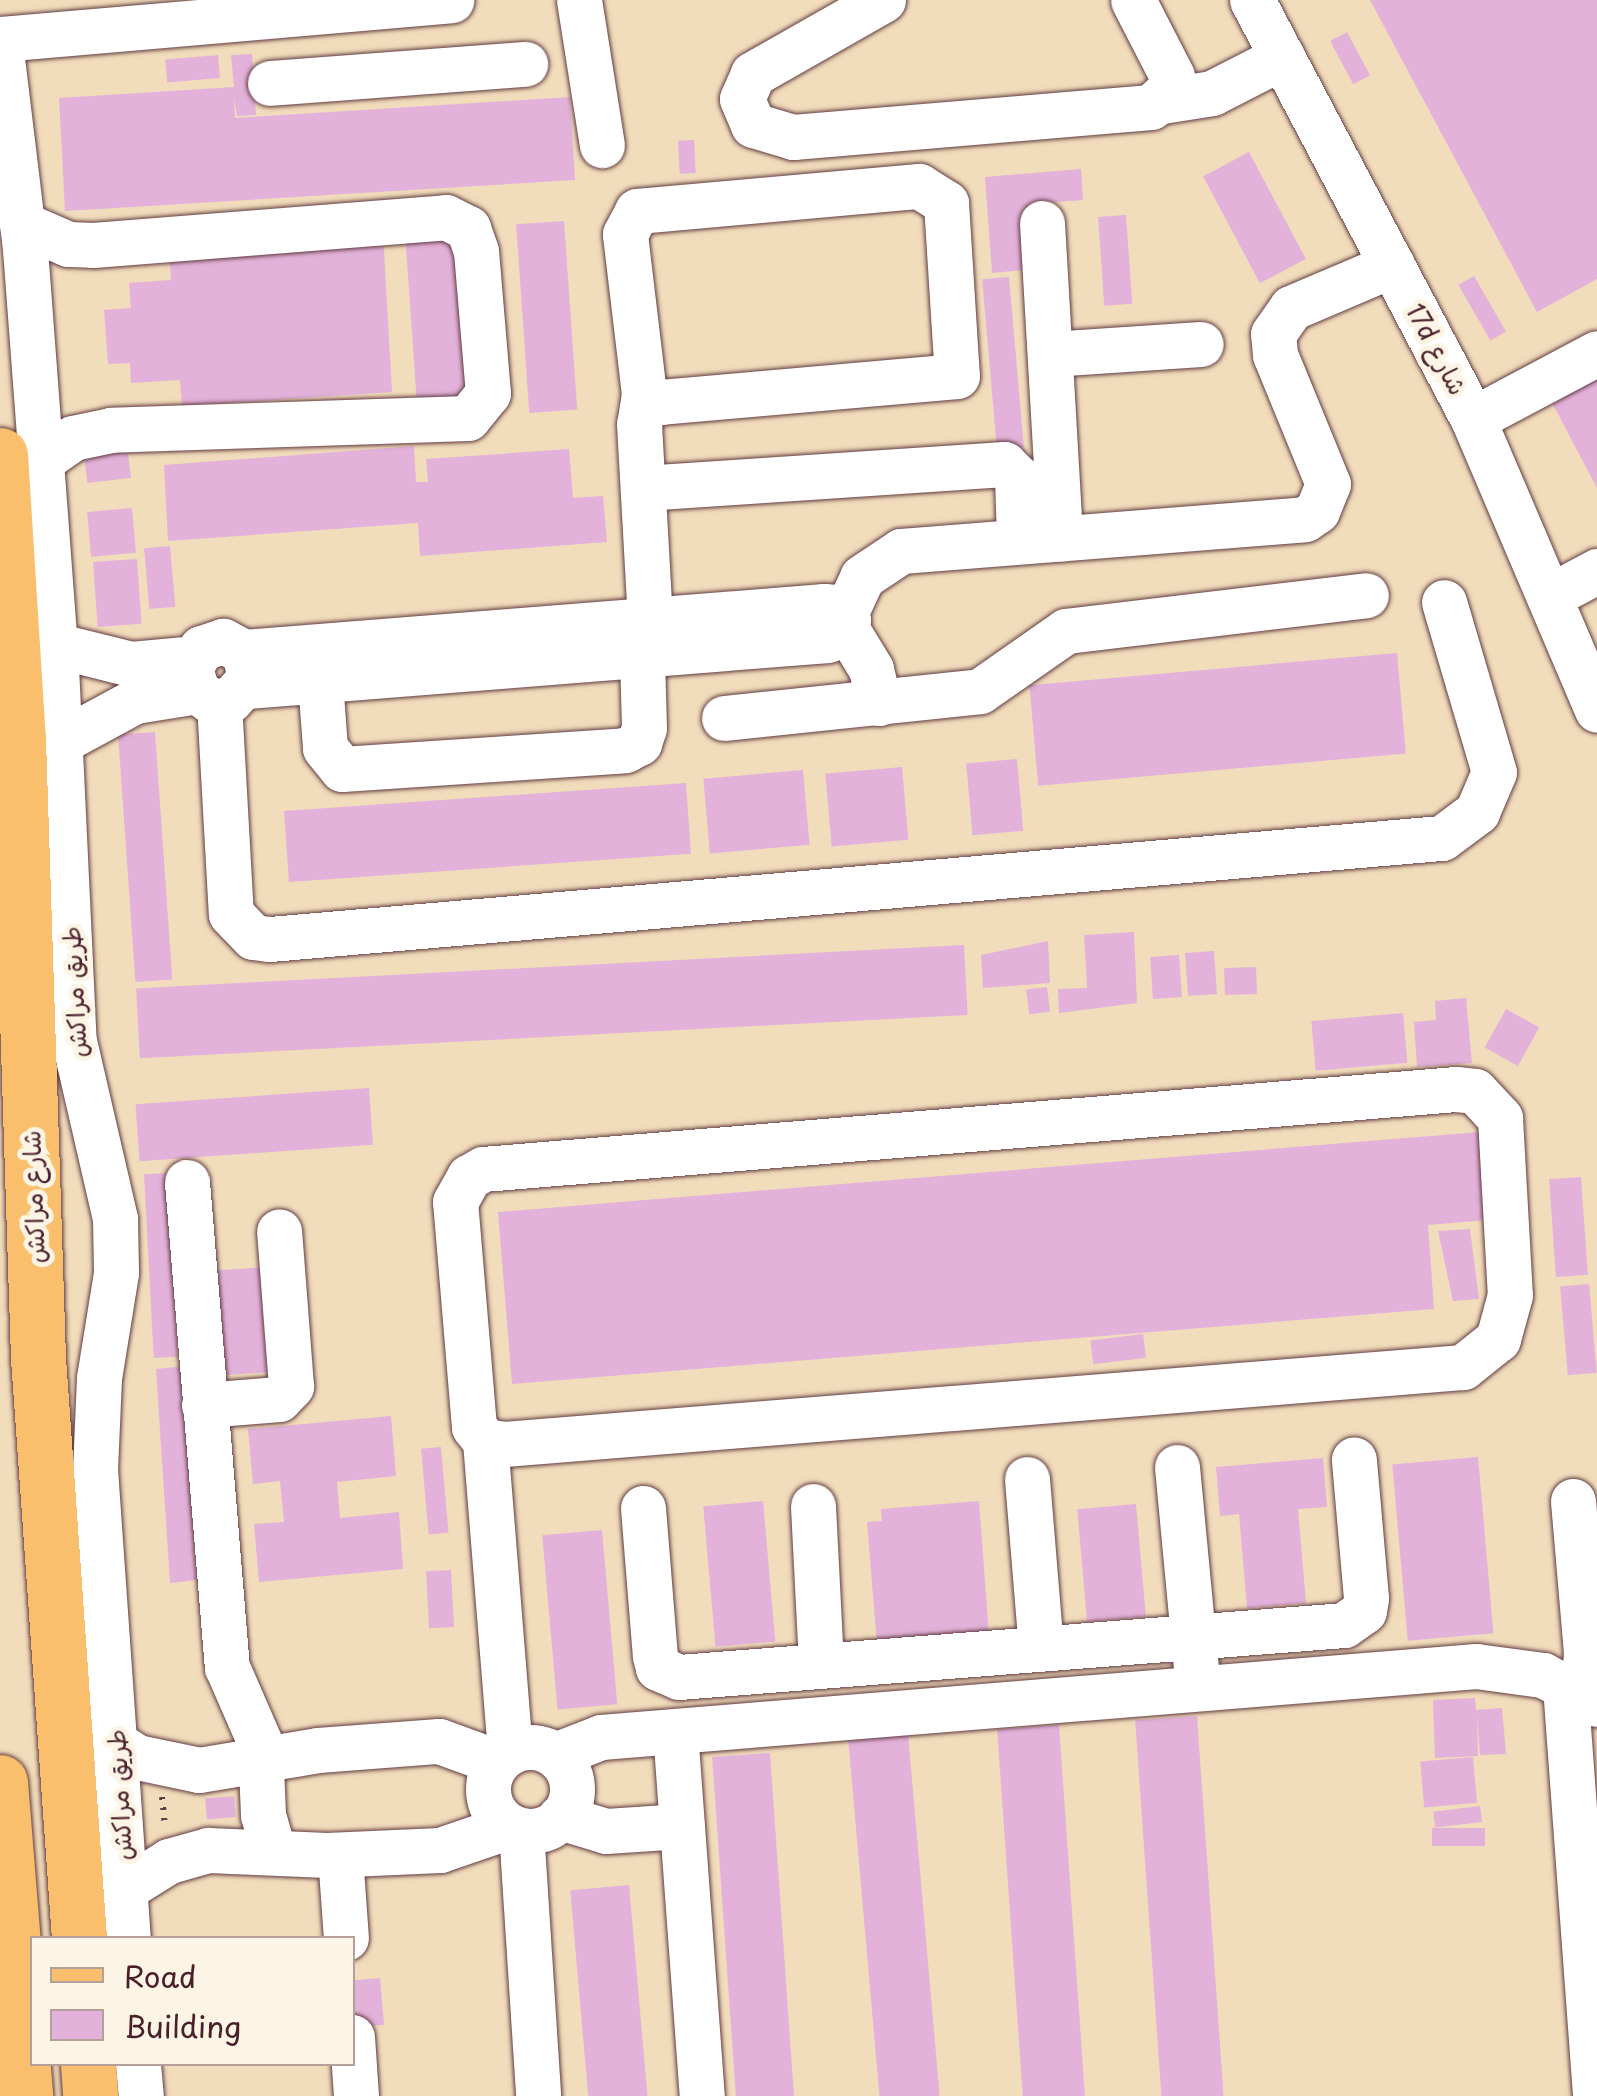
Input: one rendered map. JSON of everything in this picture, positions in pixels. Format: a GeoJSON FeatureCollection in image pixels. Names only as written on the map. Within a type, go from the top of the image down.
{"type":"FeatureCollection","features":[{"type":"Feature","properties":{"kind":"main road","name":"شارع مراكش"},"geometry":{"type":"LineString","coordinates":[[21,457],[30,1110],[38,1358],[79,1936]]}},
{"type":"Feature","properties":{"kind":"main road"},"geometry":{"type":"LineString","coordinates":[[0,1052],[30,1110]]}},
{"type":"Feature","properties":{"kind":"main road"},"geometry":{"type":"LineString","coordinates":[[0,1782],[3,1884],[25,2096]]}},
{"type":"Feature","properties":{"kind":"main road"},"geometry":{"type":"LineString","coordinates":[[88,2066],[90,2096]]}},
{"type":"Feature","properties":{"kind":"street"},"geometry":{"type":"LineString","coordinates":[[579,0],[602,145]]}},
{"type":"Feature","properties":{"kind":"street"},"geometry":{"type":"LineString","coordinates":[[883,0],[753,74],[742,99],[753,124],[777,136],[812,136],[1139,109],[1212,93],[1282,58]]}},
{"type":"Feature","properties":{"kind":"street"},"geometry":{"type":"LineString","coordinates":[[1133,0],[1168,63],[1170,90],[1162,101]]}},
{"type":"Feature","properties":{"kind":"street","name":"17d شارع"},"geometry":{"type":"LineString","coordinates":[[1252,0],[1473,419],[1552,595],[1597,710]]}},
{"type":"Feature","properties":{"kind":"street"},"geometry":{"type":"LineString","coordinates":[[0,40],[410,3],[394,74]]}},
{"type":"Feature","properties":{"kind":"street","name":"طريق مراكش"},"geometry":{"type":"LineString","coordinates":[[0,40],[22,224],[21,457],[56,645],[74,1041],[114,1219],[116,1272],[99,1378],[94,1469],[128,1936]]}},
{"type":"Feature","properties":{"kind":"street"},"geometry":{"type":"LineString","coordinates":[[270,83],[525,64]]}},
{"type":"Feature","properties":{"kind":"street"},"geometry":{"type":"LineString","coordinates":[[320,681],[324,748],[342,769],[625,750],[643,736],[646,638],[644,394],[625,234],[638,211],[918,186],[946,203],[960,364],[952,380],[661,402],[644,394]]}},
{"type":"Feature","properties":{"kind":"street"},"geometry":{"type":"LineString","coordinates":[[21,457],[73,438],[112,430],[468,418],[488,393],[476,250],[468,228],[446,217],[93,244],[56,240],[22,224]]}},
{"type":"Feature","properties":{"kind":"street"},"geometry":{"type":"LineString","coordinates":[[1040,540],[1050,354],[1042,223]]}},
{"type":"Feature","properties":{"kind":"street"},"geometry":{"type":"LineString","coordinates":[[846,620],[862,577],[886,556],[1040,540],[1290,522],[1317,511],[1328,484],[1275,356],[1272,334],[1291,308],[1392,265]]}},
{"type":"Feature","properties":{"kind":"street"},"geometry":{"type":"LineString","coordinates":[[1050,354],[1201,344]]}},
{"type":"Feature","properties":{"kind":"street"},"geometry":{"type":"LineString","coordinates":[[1473,419],[1597,352]]}},
{"type":"Feature","properties":{"kind":"street"},"geometry":{"type":"LineString","coordinates":[[643,488],[1004,464],[1017,477],[1040,540]]}},
{"type":"Feature","properties":{"kind":"street"},"geometry":{"type":"LineString","coordinates":[[1552,595],[1597,571]]}},
{"type":"Feature","properties":{"kind":"street"},"geometry":{"type":"LineString","coordinates":[[724,718],[980,691],[1066,631],[1366,595]]}},
{"type":"Feature","properties":{"kind":"street"},"geometry":{"type":"LineString","coordinates":[[220,678],[231,914],[253,937],[290,937],[1442,838],[1477,812],[1494,772],[1444,602]]}},
{"type":"Feature","properties":{"kind":"street"},"geometry":{"type":"LineString","coordinates":[[56,645],[131,664],[220,678],[320,681],[646,638],[824,606],[846,620],[871,670],[879,702]]}},
{"type":"Feature","properties":{"kind":"street"},"geometry":{"type":"LineString","coordinates":[[61,741],[135,701],[220,678],[646,638]]}},
{"type":"Feature","properties":{"kind":"street"},"geometry":{"type":"LineString","coordinates":[[485,1441],[504,1444],[1463,1366],[1483,1356],[1508,1318],[1500,1118],[1475,1092],[1456,1089],[482,1169],[469,1176],[456,1202],[472,1419],[485,1441],[504,1757],[488,1790],[490,1804],[530,1825]]}},
{"type":"Feature","properties":{"kind":"street"},"geometry":{"type":"LineString","coordinates":[[187,1182],[227,1667],[262,1758],[262,1815],[273,1851]]}},
{"type":"Feature","properties":{"kind":"street"},"geometry":{"type":"LineString","coordinates":[[204,1405],[279,1399],[291,1386],[280,1230]]}},
{"type":"Feature","properties":{"kind":"street"},"geometry":{"type":"LineString","coordinates":[[643,1508],[658,1668],[668,1676],[710,1674],[1356,1621],[1366,1598],[1354,1460]]}},
{"type":"Feature","properties":{"kind":"street"},"geometry":{"type":"LineString","coordinates":[[1177,1467],[1197,1689]]}},
{"type":"Feature","properties":{"kind":"street"},"geometry":{"type":"LineString","coordinates":[[1027,1479],[1041,1648]]}},
{"type":"Feature","properties":{"kind":"street"},"geometry":{"type":"LineString","coordinates":[[1573,1501],[1586,1652],[1582,1694],[1596,2096]]}},
{"type":"Feature","properties":{"kind":"street"},"geometry":{"type":"LineString","coordinates":[[813,1506],[822,1665]]}},
{"type":"Feature","properties":{"kind":"street"},"geometry":{"type":"LineString","coordinates":[[61,1686],[116,1747],[158,1765],[199,1770],[262,1758],[439,1741],[504,1757],[524,1747],[555,1755],[600,1737],[1476,1666],[1510,1667],[1582,1694]]}},
{"type":"Feature","properties":{"kind":"street"},"geometry":{"type":"LineString","coordinates":[[702,2096],[682,1826],[696,1730],[710,1674]]}},
{"type":"Feature","properties":{"kind":"street"},"geometry":{"type":"LineString","coordinates":[[538,2096],[530,1825],[572,1782],[555,1755]]}},
{"type":"Feature","properties":{"kind":"street"},"geometry":{"type":"LineString","coordinates":[[124,1889],[168,1860],[208,1850],[340,1855],[440,1850],[530,1825],[606,1831],[682,1826]]}},
{"type":"Feature","properties":{"kind":"street"},"geometry":{"type":"LineString","coordinates":[[340,1855],[346,1936]]}},
{"type":"Feature","properties":{"kind":"street"},"geometry":{"type":"LineString","coordinates":[[138,2066],[141,2096]]}},
{"type":"Feature","properties":{"kind":"street"},"geometry":{"type":"LineString","coordinates":[[354,2066],[356,2096]]}},
{"type":"Feature","properties":{"kind":"path"},"geometry":{"type":"LineString","coordinates":[[158,1765],[168,1860]]}},
{"type":"Feature","properties":{"kind":"building"},"geometry":{"type":"Polygon","coordinates":[[[1370,0],[1597,0],[1597,279],[1537,312],[1370,0]]]}},
{"type":"Feature","properties":{"kind":"building"},"geometry":{"type":"Polygon","coordinates":[[[1347,32],[1370,75],[1353,84],[1330,41],[1347,32]]]}},
{"type":"Feature","properties":{"kind":"building"},"geometry":{"type":"Polygon","coordinates":[[[252,54],[256,115],[237,116],[234,98],[235,118],[570,97],[575,180],[65,211],[59,98],[234,87],[231,55],[252,54]]]}},
{"type":"Feature","properties":{"kind":"building"},"geometry":{"type":"Polygon","coordinates":[[[218,55],[220,78],[167,83],[165,60],[218,55]]]}},
{"type":"Feature","properties":{"kind":"building"},"geometry":{"type":"Polygon","coordinates":[[[694,140],[696,173],[680,174],[678,141],[694,140]]]}},
{"type":"Feature","properties":{"kind":"building"},"geometry":{"type":"Polygon","coordinates":[[[1249,152],[1306,259],[1260,283],[1203,176],[1249,152]]]}},
{"type":"Feature","properties":{"kind":"building"},"geometry":{"type":"Polygon","coordinates":[[[1081,169],[1083,200],[1029,204],[1034,269],[992,273],[985,177],[1081,169]]]}},
{"type":"Feature","properties":{"kind":"building"},"geometry":{"type":"Polygon","coordinates":[[[1126,215],[1132,304],[1104,306],[1098,217],[1126,215]]]}},
{"type":"Feature","properties":{"kind":"building"},"geometry":{"type":"Polygon","coordinates":[[[564,221],[577,410],[529,413],[516,224],[564,221]]]}},
{"type":"Feature","properties":{"kind":"building"},"geometry":{"type":"Polygon","coordinates":[[[456,231],[468,408],[417,411],[405,235],[456,231]]]}},
{"type":"Feature","properties":{"kind":"building"},"geometry":{"type":"Polygon","coordinates":[[[383,233],[392,392],[182,406],[180,380],[131,383],[130,363],[108,364],[104,310],[131,308],[129,283],[171,280],[169,247],[383,233]]]}},
{"type":"Feature","properties":{"kind":"building"},"geometry":{"type":"Polygon","coordinates":[[[1474,276],[1506,331],[1490,340],[1458,285],[1474,276]]]}},
{"type":"Feature","properties":{"kind":"building"},"geometry":{"type":"Polygon","coordinates":[[[1009,277],[1024,447],[997,450],[982,279],[1009,277]]]}},
{"type":"Feature","properties":{"kind":"building"},"geometry":{"type":"Polygon","coordinates":[[[1597,373],[1597,488],[1550,399],[1597,373]]]}},
{"type":"Feature","properties":{"kind":"building"},"geometry":{"type":"Polygon","coordinates":[[[127,445],[131,478],[87,483],[83,450],[127,445]]]}},
{"type":"Feature","properties":{"kind":"building"},"geometry":{"type":"Polygon","coordinates":[[[414,446],[416,482],[428,482],[426,459],[569,449],[573,498],[603,496],[607,542],[420,556],[418,523],[168,541],[164,465],[414,446]]]}},
{"type":"Feature","properties":{"kind":"building"},"geometry":{"type":"Polygon","coordinates":[[[132,508],[136,553],[91,557],[87,512],[132,508]]]}},
{"type":"Feature","properties":{"kind":"building"},"geometry":{"type":"Polygon","coordinates":[[[170,546],[175,607],[149,609],[144,548],[170,546]]]}},
{"type":"Feature","properties":{"kind":"building"},"geometry":{"type":"Polygon","coordinates":[[[137,559],[142,624],[98,627],[93,562],[137,559]]]}},
{"type":"Feature","properties":{"kind":"building"},"geometry":{"type":"Polygon","coordinates":[[[1397,653],[1406,754],[1038,786],[1029,685],[1397,653]]]}},
{"type":"Feature","properties":{"kind":"building"},"geometry":{"type":"Polygon","coordinates":[[[155,732],[172,979],[135,982],[118,735],[155,732]]]}},
{"type":"Feature","properties":{"kind":"building"},"geometry":{"type":"Polygon","coordinates":[[[1017,759],[1023,831],[972,835],[966,763],[1017,759]]]}},
{"type":"Feature","properties":{"kind":"building"},"geometry":{"type":"Polygon","coordinates":[[[902,767],[908,840],[832,846],[825,774],[902,767]]]}},
{"type":"Feature","properties":{"kind":"building"},"geometry":{"type":"Polygon","coordinates":[[[803,770],[810,845],[710,853],[703,779],[803,770]]]}},
{"type":"Feature","properties":{"kind":"building"},"geometry":{"type":"Polygon","coordinates":[[[686,783],[691,854],[289,882],[284,811],[686,783]]]}},
{"type":"Feature","properties":{"kind":"building"},"geometry":{"type":"Polygon","coordinates":[[[1134,932],[1137,1003],[1059,1013],[1058,989],[1087,988],[1084,935],[1134,932]]]}},
{"type":"Feature","properties":{"kind":"building"},"geometry":{"type":"Polygon","coordinates":[[[1048,941],[1050,983],[983,988],[981,955],[1048,941]]]}},
{"type":"Feature","properties":{"kind":"building"},"geometry":{"type":"Polygon","coordinates":[[[964,945],[968,1015],[140,1058],[136,988],[964,945]]]}},
{"type":"Feature","properties":{"kind":"building"},"geometry":{"type":"Polygon","coordinates":[[[1214,951],[1217,994],[1188,996],[1185,953],[1214,951]]]}},
{"type":"Feature","properties":{"kind":"building"},"geometry":{"type":"Polygon","coordinates":[[[1179,955],[1182,997],[1153,999],[1150,957],[1179,955]]]}},
{"type":"Feature","properties":{"kind":"building"},"geometry":{"type":"Polygon","coordinates":[[[1256,967],[1257,994],[1225,995],[1224,968],[1256,967]]]}},
{"type":"Feature","properties":{"kind":"building"},"geometry":{"type":"Polygon","coordinates":[[[1047,987],[1050,1012],[1029,1014],[1026,990],[1047,987]]]}},
{"type":"Feature","properties":{"kind":"building"},"geometry":{"type":"Polygon","coordinates":[[[1466,998],[1472,1063],[1417,1067],[1414,1022],[1436,1020],[1435,1001],[1466,998]]]}},
{"type":"Feature","properties":{"kind":"building"},"geometry":{"type":"Polygon","coordinates":[[[1506,1009],[1539,1027],[1518,1066],[1485,1047],[1506,1009]]]}},
{"type":"Feature","properties":{"kind":"building"},"geometry":{"type":"Polygon","coordinates":[[[1403,1013],[1407,1063],[1316,1071],[1311,1021],[1403,1013]]]}},
{"type":"Feature","properties":{"kind":"building"},"geometry":{"type":"Polygon","coordinates":[[[369,1088],[373,1145],[140,1161],[136,1104],[369,1088]]]}},
{"type":"Feature","properties":{"kind":"building"},"geometry":{"type":"Polygon","coordinates":[[[1480,1132],[1487,1220],[1428,1225],[1434,1309],[512,1384],[498,1212],[1480,1132]]]}},
{"type":"Feature","properties":{"kind":"building"},"geometry":{"type":"Polygon","coordinates":[[[168,1173],[178,1357],[154,1358],[144,1174],[168,1173]]]}},
{"type":"Feature","properties":{"kind":"building"},"geometry":{"type":"Polygon","coordinates":[[[1581,1177],[1588,1275],[1556,1277],[1549,1179],[1581,1177]]]}},
{"type":"Feature","properties":{"kind":"building"},"geometry":{"type":"Polygon","coordinates":[[[1470,1229],[1479,1299],[1453,1301],[1438,1231],[1470,1229]]]}},
{"type":"Feature","properties":{"kind":"building"},"geometry":{"type":"Polygon","coordinates":[[[267,1267],[274,1372],[223,1375],[216,1271],[267,1267]]]}},
{"type":"Feature","properties":{"kind":"building"},"geometry":{"type":"Polygon","coordinates":[[[1589,1284],[1597,1373],[1568,1375],[1560,1287],[1589,1284]]]}},
{"type":"Feature","properties":{"kind":"building"},"geometry":{"type":"Polygon","coordinates":[[[1143,1334],[1146,1358],[1093,1364],[1090,1340],[1143,1334]]]}},
{"type":"Feature","properties":{"kind":"building"},"geometry":{"type":"Polygon","coordinates":[[[187,1366],[202,1539],[193,1540],[197,1580],[170,1583],[156,1369],[187,1366]]]}},
{"type":"Feature","properties":{"kind":"building"},"geometry":{"type":"Polygon","coordinates":[[[391,1416],[396,1476],[337,1482],[340,1518],[399,1512],[403,1569],[259,1582],[254,1524],[284,1522],[280,1481],[253,1484],[248,1429],[391,1416]]]}},
{"type":"Feature","properties":{"kind":"building"},"geometry":{"type":"Polygon","coordinates":[[[441,1447],[448,1533],[429,1534],[421,1449],[441,1447]]]}},
{"type":"Feature","properties":{"kind":"building"},"geometry":{"type":"Polygon","coordinates":[[[1478,1457],[1493,1633],[1408,1641],[1392,1464],[1478,1457]]]}},
{"type":"Feature","properties":{"kind":"building"},"geometry":{"type":"Polygon","coordinates":[[[1323,1458],[1327,1507],[1298,1509],[1306,1603],[1247,1608],[1239,1514],[1220,1516],[1216,1467],[1323,1458]]]}},
{"type":"Feature","properties":{"kind":"building"},"geometry":{"type":"Polygon","coordinates":[[[763,1501],[775,1641],[716,1647],[703,1506],[763,1501]]]}},
{"type":"Feature","properties":{"kind":"building"},"geometry":{"type":"Polygon","coordinates":[[[979,1501],[989,1635],[877,1644],[867,1522],[882,1521],[881,1509],[979,1501]]]}},
{"type":"Feature","properties":{"kind":"building"},"geometry":{"type":"Polygon","coordinates":[[[1136,1504],[1146,1617],[1087,1622],[1077,1509],[1136,1504]]]}},
{"type":"Feature","properties":{"kind":"building"},"geometry":{"type":"Polygon","coordinates":[[[602,1530],[617,1704],[557,1710],[542,1535],[602,1530]]]}},
{"type":"Feature","properties":{"kind":"building"},"geometry":{"type":"Polygon","coordinates":[[[451,1570],[454,1627],[429,1628],[426,1571],[451,1570]]]}},
{"type":"Feature","properties":{"kind":"building"},"geometry":{"type":"Polygon","coordinates":[[[1475,1698],[1476,1710],[1502,1708],[1506,1754],[1480,1755],[1477,1714],[1478,1756],[1435,1758],[1433,1700],[1475,1698]]]}},
{"type":"Feature","properties":{"kind":"building"},"geometry":{"type":"Polygon","coordinates":[[[1197,1716],[1224,2096],[1161,2096],[1135,1720],[1197,1716]]]}},
{"type":"Feature","properties":{"kind":"building"},"geometry":{"type":"Polygon","coordinates":[[[1059,1725],[1085,2096],[1023,2096],[997,1729],[1059,1725]]]}},
{"type":"Feature","properties":{"kind":"building"},"geometry":{"type":"Polygon","coordinates":[[[908,1734],[940,2096],[879,2096],[848,1739],[908,1734]]]}},
{"type":"Feature","properties":{"kind":"building"},"geometry":{"type":"Polygon","coordinates":[[[770,1753],[794,2096],[736,2096],[712,1757],[770,1753]]]}},
{"type":"Feature","properties":{"kind":"building"},"geometry":{"type":"Polygon","coordinates":[[[1473,1757],[1477,1803],[1424,1807],[1420,1762],[1473,1757]]]}},
{"type":"Feature","properties":{"kind":"building"},"geometry":{"type":"Polygon","coordinates":[[[234,1796],[236,1817],[207,1819],[205,1799],[234,1796]]]}},
{"type":"Feature","properties":{"kind":"building"},"geometry":{"type":"Polygon","coordinates":[[[1480,1806],[1482,1822],[1435,1828],[1433,1812],[1480,1806]]]}},
{"type":"Feature","properties":{"kind":"building"},"geometry":{"type":"Polygon","coordinates":[[[1432,1828],[1485,1828],[1485,1846],[1432,1846],[1432,1828]]]}},
{"type":"Feature","properties":{"kind":"building"},"geometry":{"type":"Polygon","coordinates":[[[629,1885],[647,2096],[588,2096],[570,1890],[629,1885]]]}},
{"type":"Feature","properties":{"kind":"building"},"geometry":{"type":"Polygon","coordinates":[[[380,1978],[384,2025],[356,2027],[355,1980],[380,1978]]]}}]}
